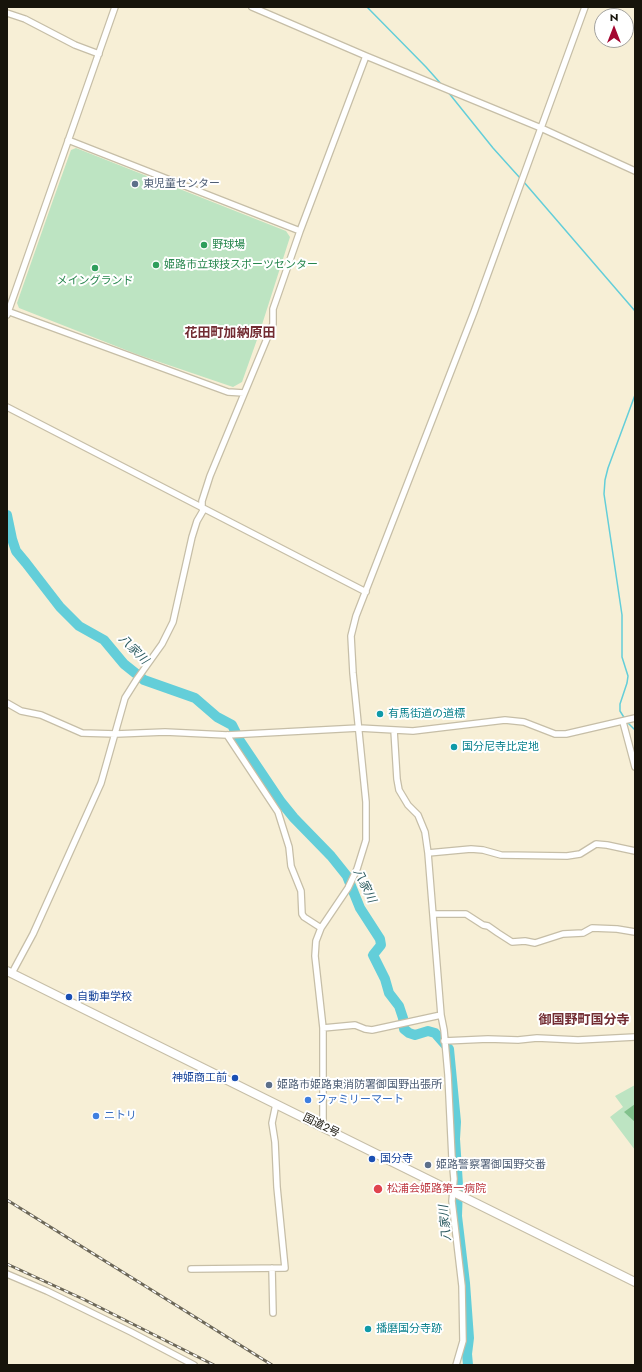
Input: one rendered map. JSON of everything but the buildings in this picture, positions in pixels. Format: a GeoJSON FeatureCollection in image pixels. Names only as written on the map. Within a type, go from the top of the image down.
{"type":"FeatureCollection","features":[{"type":"Feature","properties":{"kind":"highway","name":"国道2号"},"geometry":{"type":"LineString","coordinates":[[10,972],[635,1282]]}},
{"type":"Feature","properties":{"kind":"street"},"geometry":{"type":"LineString","coordinates":[[115,7],[7,312],[228,392],[244,393]]}},
{"type":"Feature","properties":{"kind":"street"},"geometry":{"type":"LineString","coordinates":[[252,7],[259,8],[366,56],[541,128],[635,171]]}},
{"type":"Feature","properties":{"kind":"street"},"geometry":{"type":"LineString","coordinates":[[323,1127],[323,1028],[315,956],[316,941],[321,928],[348,888],[357,869],[366,840],[366,802],[353,673],[351,636],[356,616],[474,312],[585,7]]}},
{"type":"Feature","properties":{"kind":"street"},"geometry":{"type":"LineString","coordinates":[[7,13],[25,19],[75,45],[99,54]]}},
{"type":"Feature","properties":{"kind":"street"},"geometry":{"type":"LineString","coordinates":[[10,972],[33,934],[101,783],[125,698],[162,644],[173,622],[192,537],[203,509],[202,501],[210,476],[272,324],[273,309],[300,231],[366,56]]}},
{"type":"Feature","properties":{"kind":"street"},"geometry":{"type":"LineString","coordinates":[[68,140],[300,231]]}},
{"type":"Feature","properties":{"kind":"street"},"geometry":{"type":"LineString","coordinates":[[7,408],[366,592]]}},
{"type":"Feature","properties":{"kind":"street"},"geometry":{"type":"LineString","coordinates":[[7,703],[21,711],[41,715],[82,733],[116,734],[165,732],[228,736],[359,728],[413,731],[505,720],[524,722],[555,734],[566,734],[635,718]]}},
{"type":"Feature","properties":{"kind":"street"},"geometry":{"type":"LineString","coordinates":[[623,722],[635,767]]}},
{"type":"Feature","properties":{"kind":"street"},"geometry":{"type":"LineString","coordinates":[[394,730],[399,790],[408,805],[418,815],[425,832],[428,854],[454,1179],[452,1201],[462,1286],[464,1322],[463,1341],[456,1365]]}},
{"type":"Feature","properties":{"kind":"street"},"geometry":{"type":"LineString","coordinates":[[228,736],[278,812],[289,847],[291,866],[301,892],[302,914],[304,917],[321,928]]}},
{"type":"Feature","properties":{"kind":"street"},"geometry":{"type":"LineString","coordinates":[[428,854],[471,849],[483,850],[500,855],[567,856],[580,854],[596,844],[635,851]]}},
{"type":"Feature","properties":{"kind":"street"},"geometry":{"type":"LineString","coordinates":[[433,914],[466,914],[512,942],[535,943],[563,934],[583,933],[592,928],[617,929],[635,932]]}},
{"type":"Feature","properties":{"kind":"street"},"geometry":{"type":"LineString","coordinates":[[323,1028],[355,1025],[372,1030],[441,1015]]}},
{"type":"Feature","properties":{"kind":"street"},"geometry":{"type":"LineString","coordinates":[[444,1041],[488,1039],[518,1040],[536,1038],[578,1040],[635,1037]]}},
{"type":"Feature","properties":{"kind":"street"},"geometry":{"type":"LineString","coordinates":[[191,1270],[285,1268],[277,1187],[275,1142],[272,1123],[276,1104]]}},
{"type":"Feature","properties":{"kind":"street"},"geometry":{"type":"LineString","coordinates":[[272,1268],[273,1313]]}},
{"type":"Feature","properties":{"kind":"street"},"geometry":{"type":"LineString","coordinates":[[7,1274],[75,1305],[194,1365]]}},
{"type":"Feature","properties":{"kind":"green space","name":"姫路市立球技スポーツセンター"},"geometry":{"type":"Polygon","coordinates":[[[76,148],[286,231],[290,237],[242,382],[233,387],[136,354],[19,308],[17,303],[52,203],[71,150],[76,148]]]}},
{"type":"Feature","properties":{"kind":"green space"},"geometry":{"type":"Polygon","coordinates":[[[635,1085],[635,1150],[610,1117],[623,1107],[615,1096],[635,1085]]]}},
{"type":"Feature","properties":{"kind":"green space"},"geometry":{"type":"Polygon","coordinates":[[[635,1104],[635,1122],[624,1112],[635,1104]]]}},
{"type":"Feature","properties":{"kind":"waterway"},"geometry":{"type":"LineString","coordinates":[[367,7],[442,85]]}},
{"type":"Feature","properties":{"kind":"waterway"},"geometry":{"type":"LineString","coordinates":[[448,92],[493,148],[520,178]]}},
{"type":"Feature","properties":{"kind":"waterway"},"geometry":{"type":"LineString","coordinates":[[523,181],[635,311]]}},
{"type":"Feature","properties":{"kind":"waterway"},"geometry":{"type":"LineString","coordinates":[[625,719],[620,711],[620,704],[628,676],[622,657],[622,615],[604,494],[608,468],[635,395]]}},
{"type":"Feature","properties":{"kind":"waterway","name":"八家川"},"geometry":{"type":"LineString","coordinates":[[7,515],[16,551],[60,607],[79,626],[104,640],[124,664],[144,680],[195,698],[217,717],[232,725],[240,741],[281,802],[294,818],[331,856],[347,876],[360,908],[380,939],[381,945],[373,955],[385,979],[389,993],[399,1006],[403,1018],[404,1029],[415,1035],[428,1031],[435,1033],[449,1049],[456,1122],[455,1139],[458,1185],[457,1216],[465,1283],[469,1338],[467,1354],[468,1365]]}},
{"type":"Feature","properties":{"kind":"waterway"},"geometry":{"type":"LineString","coordinates":[[627,722],[635,730]]}},
{"type":"Feature","properties":{"kind":"railway"},"geometry":{"type":"LineString","coordinates":[[7,1200],[272,1365]]}},
{"type":"Feature","properties":{"kind":"railway"},"geometry":{"type":"LineString","coordinates":[[7,1264],[83,1299],[214,1365]]}},
{"type":"Feature","properties":{"kind":"place","name":"東児童センター"},"geometry":{"type":"Point","coordinates":[135,184]}},
{"type":"Feature","properties":{"kind":"place","name":"野球場"},"geometry":{"type":"Point","coordinates":[204,245]}},
{"type":"Feature","properties":{"kind":"place","name":"姫路市立球技スポーツセンター"},"geometry":{"type":"Point","coordinates":[156,265]}},
{"type":"Feature","properties":{"kind":"place","name":"メイングランド"},"geometry":{"type":"Point","coordinates":[95,268]}},
{"type":"Feature","properties":{"kind":"place","name":"有馬街道の道標"},"geometry":{"type":"Point","coordinates":[380,714]}},
{"type":"Feature","properties":{"kind":"place","name":"国分尼寺比定地"},"geometry":{"type":"Point","coordinates":[454,747]}},
{"type":"Feature","properties":{"kind":"place","name":"自動車学校"},"geometry":{"type":"Point","coordinates":[69,997]}},
{"type":"Feature","properties":{"kind":"place","name":"神姫商工前"},"geometry":{"type":"Point","coordinates":[235,1078]}},
{"type":"Feature","properties":{"kind":"place","name":"姫路市姫路東消防署御国野出張所"},"geometry":{"type":"Point","coordinates":[269,1085]}},
{"type":"Feature","properties":{"kind":"place","name":"ファミリーマート"},"geometry":{"type":"Point","coordinates":[308,1100]}},
{"type":"Feature","properties":{"kind":"place","name":"ニトリ"},"geometry":{"type":"Point","coordinates":[96,1116]}},
{"type":"Feature","properties":{"kind":"place","name":"国分寺"},"geometry":{"type":"Point","coordinates":[372,1159]}},
{"type":"Feature","properties":{"kind":"place","name":"姫路警察署御国野交番"},"geometry":{"type":"Point","coordinates":[428,1165]}},
{"type":"Feature","properties":{"kind":"place","name":"松浦会姫路第一病院"},"geometry":{"type":"Point","coordinates":[378,1189]}},
{"type":"Feature","properties":{"kind":"place","name":"播磨国分寺跡"},"geometry":{"type":"Point","coordinates":[368,1329]}},
{"type":"Feature","properties":{"kind":"district","name":"花田町加納原田"},"geometry":{"type":"Point","coordinates":[230,334]}},
{"type":"Feature","properties":{"kind":"district","name":"御国野町国分寺"},"geometry":{"type":"Point","coordinates":[584,1021]}}]}
